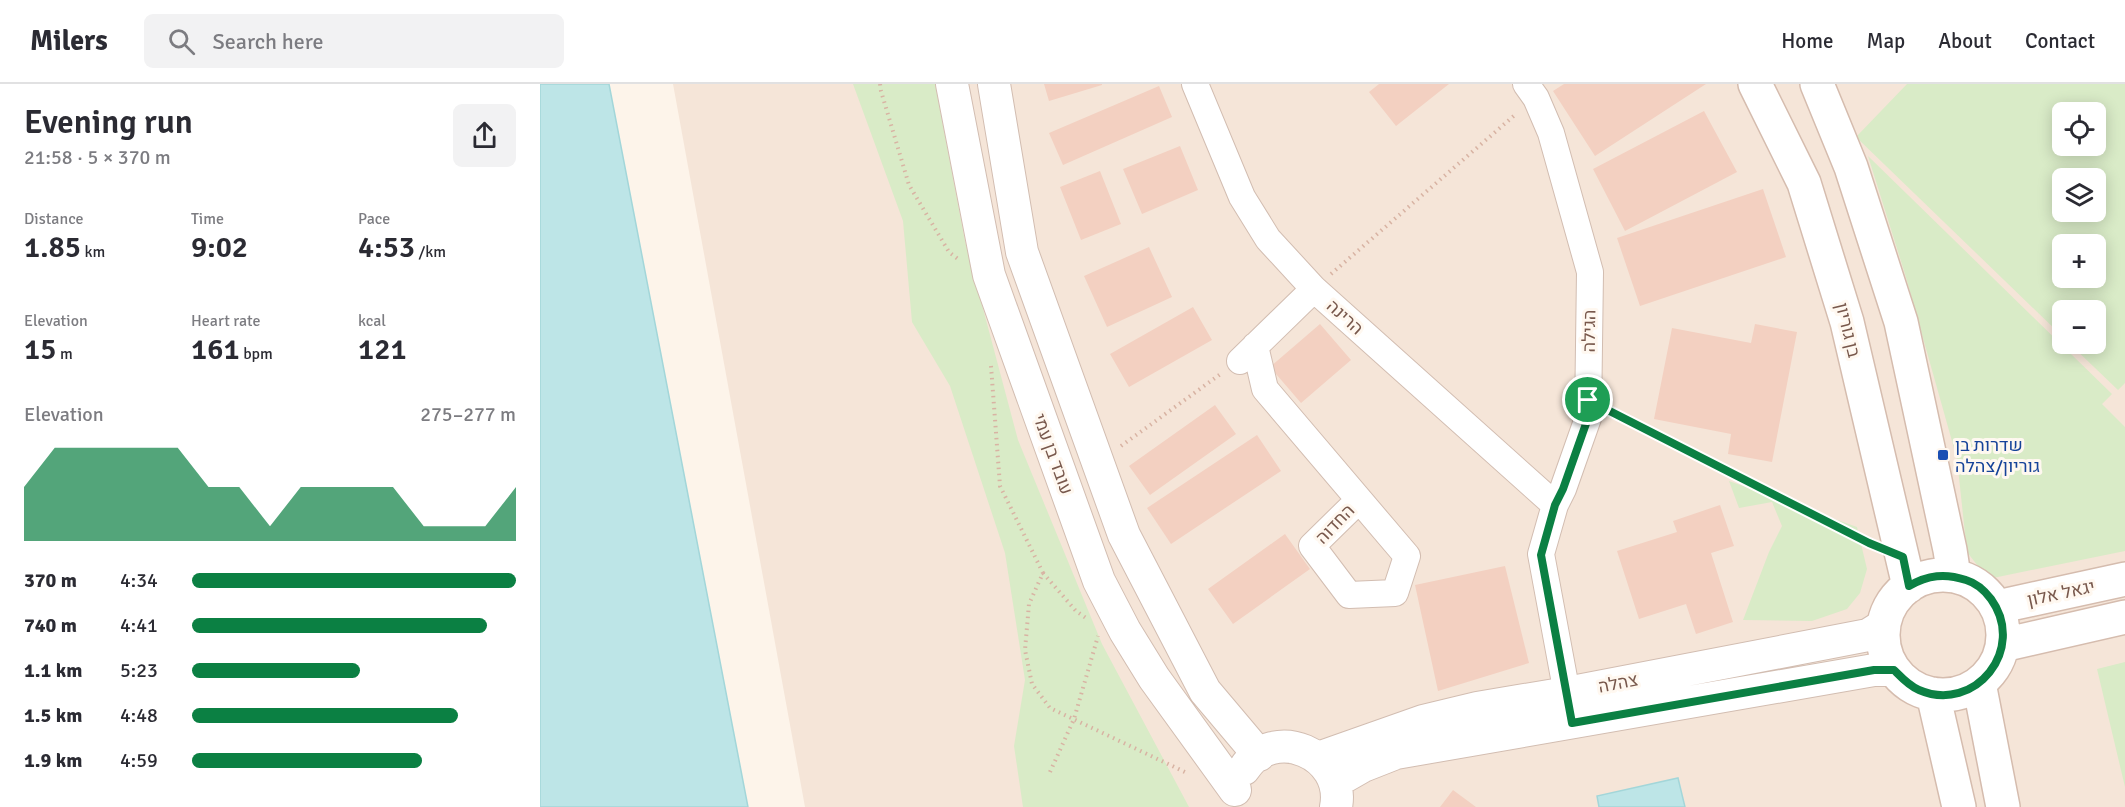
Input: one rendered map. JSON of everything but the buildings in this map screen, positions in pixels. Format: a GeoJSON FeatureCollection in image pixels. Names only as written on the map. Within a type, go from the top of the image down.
{"type":"FeatureCollection","features":[{"type":"Feature","properties":{"kind":"main road","name":"בן גוריון"},"geometry":{"type":"LineString","coordinates":[[1755,84],[1804,183],[1847,322],[1909,586]]}},
{"type":"Feature","properties":{"kind":"main road"},"geometry":{"type":"LineString","coordinates":[[1817,84],[1851,167],[1901,322],[1954,576]]}},
{"type":"Feature","properties":{"kind":"main road"},"geometry":{"type":"LineString","coordinates":[[1938,575],[1954,576],[1971,582],[1986,592],[1997,607],[2003,632],[2002,645],[2000,656],[1991,671],[1979,683],[1949,695],[1933,694],[1918,690],[1894,670],[1883,640],[1884,625],[1897,597],[1909,586],[1923,578],[1938,575]]}},
{"type":"Feature","properties":{"kind":"main road","name":"יגאל אלון"},"geometry":{"type":"LineString","coordinates":[[1997,607],[2125,579]]}},
{"type":"Feature","properties":{"kind":"main road","name":"יגאל אלון"},"geometry":{"type":"LineString","coordinates":[[2002,645],[2125,617]]}},
{"type":"Feature","properties":{"kind":"main road"},"geometry":{"type":"LineString","coordinates":[[1979,683],[2003,807]]}},
{"type":"Feature","properties":{"kind":"main road"},"geometry":{"type":"LineString","coordinates":[[1933,694],[1959,807]]}},
{"type":"Feature","properties":{"kind":"street","name":"עובד בן עמי"},"geometry":{"type":"LineString","coordinates":[[952,84],[989,275],[1099,581],[1125,631],[1154,678],[1235,799]]}},
{"type":"Feature","properties":{"kind":"street"},"geometry":{"type":"LineString","coordinates":[[994,84],[1022,252],[1124,535],[1205,691],[1259,755]]}},
{"type":"Feature","properties":{"kind":"street","name":"הרינה"},"geometry":{"type":"LineString","coordinates":[[1195,84],[1242,197],[1268,239],[1314,289],[1555,505]]}},
{"type":"Feature","properties":{"kind":"street","name":"הגילה"},"geometry":{"type":"LineString","coordinates":[[1531,91],[1551,133],[1590,272],[1588,418],[1563,489],[1555,505],[1541,555],[1569,708]]}},
{"type":"Feature","properties":{"kind":"street"},"geometry":{"type":"LineString","coordinates":[[1247,353],[1314,289]]}},
{"type":"Feature","properties":{"kind":"street","name":"החדוה"},"geometry":{"type":"LineString","coordinates":[[1247,353],[1264,389],[1359,500]]}},
{"type":"Feature","properties":{"kind":"street","name":"צהלה"},"geometry":{"type":"LineString","coordinates":[[1569,708],[1868,635],[1884,625]]}},
{"type":"Feature","properties":{"kind":"street","name":"צהלה"},"geometry":{"type":"LineString","coordinates":[[1330,782],[1423,721],[1477,708],[1569,708],[1874,670],[1894,670]]}},
{"type":"Feature","properties":{"kind":"street"},"geometry":{"type":"LineString","coordinates":[[1235,799],[1237,780],[1248,763],[1264,751],[1284,746],[1305,750],[1330,782]]}},
{"type":"Feature","properties":{"kind":"path"},"geometry":{"type":"LineString","coordinates":[[880,84],[909,185],[949,252],[967,265]]}},
{"type":"Feature","properties":{"kind":"path"},"geometry":{"type":"LineString","coordinates":[[1314,289],[1531,91]]}},
{"type":"Feature","properties":{"kind":"path"},"geometry":{"type":"LineString","coordinates":[[1098,462],[1247,353]]}},
{"type":"Feature","properties":{"kind":"path"},"geometry":{"type":"LineString","coordinates":[[991,361],[1000,486],[1043,573],[1076,611],[1092,622]]}},
{"type":"Feature","properties":{"kind":"path"},"geometry":{"type":"LineString","coordinates":[[1588,400],[1876,546],[1874,535]]}},
{"type":"Feature","properties":{"kind":"path"},"geometry":{"type":"LineString","coordinates":[[1043,573],[1029,604],[1025,650],[1032,684],[1050,708],[1188,773]]}},
{"type":"Feature","properties":{"kind":"path"},"geometry":{"type":"LineString","coordinates":[[1050,772],[1074,719],[1100,628]]}},
{"type":"Feature","properties":{"kind":"shaded area"},"geometry":{"type":"Polygon","coordinates":[[[673,84],[2125,84],[2125,807],[805,807],[673,84]]]}},
{"type":"Feature","properties":{"kind":"green space"},"geometry":{"type":"Polygon","coordinates":[[[853,84],[935,84],[965,241],[1018,440],[1102,644],[1189,807],[1023,807],[1014,746],[1025,680],[1005,553],[950,386],[912,322],[903,221],[853,84]]]}},
{"type":"Feature","properties":{"kind":"green space"},"geometry":{"type":"Polygon","coordinates":[[[1907,84],[2125,84],[2125,383],[2118,390],[2080,354],[2106,354],[2106,300],[2052,300],[2052,326],[1856,137],[1907,84]]]}},
{"type":"Feature","properties":{"kind":"green space"},"geometry":{"type":"Polygon","coordinates":[[[1868,156],[2052,335],[2052,354],[2071,354],[2112,394],[2102,404],[2125,427],[2125,551],[1993,578],[1981,570],[1967,552],[1957,459],[1905,274],[1868,156]]]}},
{"type":"Feature","properties":{"kind":"green space"},"geometry":{"type":"Polygon","coordinates":[[[1729,481],[1857,527],[1867,569],[1860,593],[1847,609],[1812,621],[1743,620],[1769,552],[1782,526],[1772,502],[1739,508],[1729,481]]]}},
{"type":"Feature","properties":{"kind":"green space"},"geometry":{"type":"Polygon","coordinates":[[[2125,662],[2125,787],[2097,669],[2125,662]]]}},
{"type":"Feature","properties":{"kind":"water"},"geometry":{"type":"Polygon","coordinates":[[[540,84],[609,84],[748,807],[540,807],[540,84]]]}},
{"type":"Feature","properties":{"kind":"water"},"geometry":{"type":"Polygon","coordinates":[[[1678,778],[1685,807],[1599,807],[1597,796],[1678,778]]]}},
{"type":"Feature","properties":{"kind":"place","name":"שדרות בן גוריון/צהלה"},"geometry":{"type":"Point","coordinates":[1943,455]}},
{"type":"Feature","properties":{"kind":"route"},"geometry":{"type":"LineString","coordinates":[[1588,400],[1869,543],[1903,557],[1909,586],[1923,578],[1938,575],[1954,576],[1971,582],[1986,592],[1997,607],[2003,632],[2000,656],[1991,671],[1979,683],[1965,691],[1949,695],[1918,690],[1894,670],[1874,670],[1572,723],[1541,555],[1555,505],[1563,489],[1588,418],[1588,400]]}}]}
